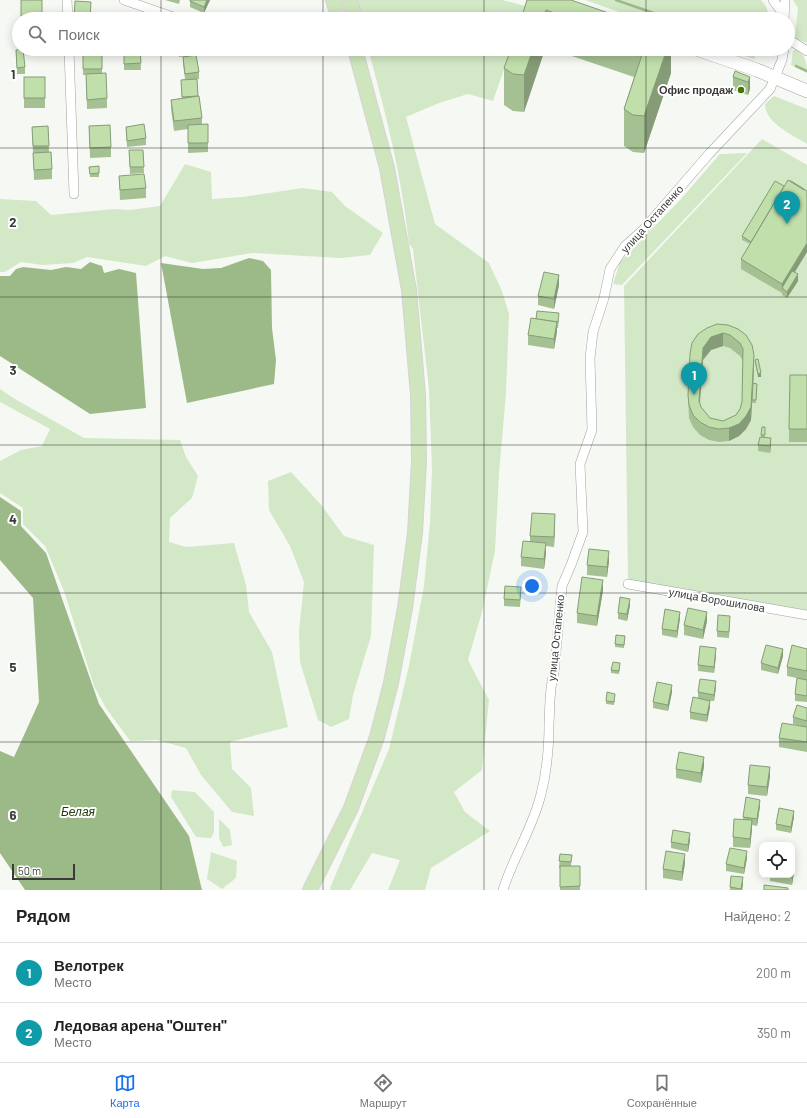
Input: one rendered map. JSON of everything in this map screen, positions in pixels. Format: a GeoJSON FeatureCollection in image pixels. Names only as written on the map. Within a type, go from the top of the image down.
{"type":"FeatureCollection","features":[{"type":"Feature","properties":{"kind":"main road"},"geometry":{"type":"LineString","coordinates":[[333,0],[337,12]]}},
{"type":"Feature","properties":{"kind":"main road"},"geometry":{"type":"LineString","coordinates":[[341,0],[344,12]]}},
{"type":"Feature","properties":{"kind":"main road"},"geometry":{"type":"LineString","coordinates":[[350,0],[353,12]]}},
{"type":"Feature","properties":{"kind":"main road"},"geometry":{"type":"LineString","coordinates":[[350,56],[368,118],[387,168]]}},
{"type":"Feature","properties":{"kind":"main road"},"geometry":{"type":"LineString","coordinates":[[357,56],[387,168]]}},
{"type":"Feature","properties":{"kind":"main road"},"geometry":{"type":"LineString","coordinates":[[310,890],[351,808],[377,737],[391,683],[405,608],[415,533],[419,461],[418,395],[409,290],[387,168],[381,116],[365,56]]}},
{"type":"Feature","properties":{"kind":"main road"},"geometry":{"type":"LineString","coordinates":[[715,56],[807,91]]}},
{"type":"Feature","properties":{"kind":"street"},"geometry":{"type":"LineString","coordinates":[[67,0],[68,12]]}},
{"type":"Feature","properties":{"kind":"street"},"geometry":{"type":"LineString","coordinates":[[124,0],[159,12]]}},
{"type":"Feature","properties":{"kind":"street"},"geometry":{"type":"LineString","coordinates":[[773,0],[781,12]]}},
{"type":"Feature","properties":{"kind":"street"},"geometry":{"type":"LineString","coordinates":[[784,12],[785,0]]}},
{"type":"Feature","properties":{"kind":"street"},"geometry":{"type":"LineString","coordinates":[[795,43],[807,51]]}},
{"type":"Feature","properties":{"kind":"street"},"geometry":{"type":"LineString","coordinates":[[69,56],[74,194]]}},
{"type":"Feature","properties":{"kind":"street","name":"улица Остапенко"},"geometry":{"type":"LineString","coordinates":[[503,890],[541,794],[546,766],[550,685],[554,673],[562,586],[572,565],[582,532],[580,464],[592,430],[590,358],[593,332],[604,298],[610,269],[625,246],[643,230],[708,154],[770,89],[782,56]]}},
{"type":"Feature","properties":{"kind":"street","name":"улица Ворошилова"},"geometry":{"type":"LineString","coordinates":[[628,584],[807,615]]}},
{"type":"Feature","properties":{"kind":"shaded area"},"geometry":{"type":"Polygon","coordinates":[[[355,0],[503,0],[525,6],[523,12],[358,12],[355,0]]]}},
{"type":"Feature","properties":{"kind":"shaded area"},"geometry":{"type":"Polygon","coordinates":[[[585,0],[761,0],[766,6],[768,12],[619,12],[585,0]]]}},
{"type":"Feature","properties":{"kind":"shaded area"},"geometry":{"type":"Polygon","coordinates":[[[793,0],[807,0],[807,43],[796,39],[795,35],[798,8],[793,0]]]}},
{"type":"Feature","properties":{"kind":"shaded area"},"geometry":{"type":"Polygon","coordinates":[[[795,50],[802,54],[805,59],[807,73],[791,65],[792,56],[795,56],[795,50]]]}},
{"type":"Feature","properties":{"kind":"shaded area"},"geometry":{"type":"Polygon","coordinates":[[[370,56],[509,56],[493,101],[468,94],[439,103],[406,117],[435,224],[489,263],[502,291],[509,314],[506,393],[499,474],[495,551],[482,612],[468,660],[489,700],[482,770],[454,792],[465,812],[490,831],[431,868],[425,890],[388,890],[400,860],[372,853],[350,890],[331,890],[330,888],[389,749],[409,666],[424,586],[430,522],[432,469],[429,389],[413,249],[409,244],[398,170],[370,56]]]}},
{"type":"Feature","properties":{"kind":"shaded area"},"geometry":{"type":"Polygon","coordinates":[[[745,56],[755,56],[754,59],[745,56]]]}},
{"type":"Feature","properties":{"kind":"shaded area"},"geometry":{"type":"Polygon","coordinates":[[[774,96],[807,109],[807,144],[781,128],[770,117],[766,111],[765,104],[774,96]]]}},
{"type":"Feature","properties":{"kind":"shaded area"},"geometry":{"type":"Polygon","coordinates":[[[762,139],[807,165],[807,611],[628,583],[624,286],[762,139]]]}},
{"type":"Feature","properties":{"kind":"shaded area"},"geometry":{"type":"Polygon","coordinates":[[[747,153],[622,285],[613,284],[620,262],[681,199],[720,154],[747,153]]]}},
{"type":"Feature","properties":{"kind":"shaded area"},"geometry":{"type":"Polygon","coordinates":[[[185,164],[211,172],[212,199],[242,197],[303,188],[332,192],[345,206],[383,233],[370,255],[341,258],[252,253],[192,263],[165,256],[146,266],[87,257],[73,263],[43,265],[21,262],[5,272],[0,272],[0,199],[36,201],[51,215],[114,209],[130,210],[160,206],[185,164]]]}},
{"type":"Feature","properties":{"kind":"shaded area"},"geometry":{"type":"Polygon","coordinates":[[[0,389],[84,438],[180,440],[186,457],[198,476],[192,498],[170,518],[169,542],[186,547],[234,543],[246,585],[249,612],[272,652],[288,727],[230,742],[232,769],[251,788],[254,816],[232,812],[201,775],[186,748],[157,740],[130,741],[106,708],[94,686],[64,591],[45,546],[23,524],[23,508],[0,493],[0,461],[21,450],[42,446],[50,429],[0,402],[0,389]]]}},
{"type":"Feature","properties":{"kind":"shaded area"},"geometry":{"type":"Polygon","coordinates":[[[291,472],[322,506],[344,536],[374,545],[371,636],[353,695],[349,719],[331,727],[318,720],[300,662],[299,631],[304,582],[290,546],[269,510],[268,481],[291,472]]]}},
{"type":"Feature","properties":{"kind":"shaded area"},"geometry":{"type":"Polygon","coordinates":[[[172,790],[195,792],[214,812],[214,832],[211,838],[196,837],[171,797],[172,790]]]}},
{"type":"Feature","properties":{"kind":"shaded area"},"geometry":{"type":"Polygon","coordinates":[[[219,819],[230,830],[232,845],[223,847],[219,838],[219,819]]]}},
{"type":"Feature","properties":{"kind":"shaded area"},"geometry":{"type":"Polygon","coordinates":[[[211,852],[237,861],[236,878],[222,889],[207,879],[211,852]]]}},
{"type":"Feature","properties":{"kind":"water"},"geometry":{"type":"Polygon","coordinates":[[[249,258],[263,261],[271,270],[272,328],[276,360],[274,384],[187,403],[161,263],[203,269],[221,268],[249,258]]]}},
{"type":"Feature","properties":{"kind":"water"},"geometry":{"type":"Polygon","coordinates":[[[90,262],[102,266],[104,273],[119,269],[136,273],[146,408],[90,414],[0,356],[0,276],[10,276],[16,269],[23,267],[51,270],[66,267],[81,269],[90,262]]]}},
{"type":"Feature","properties":{"kind":"water","name":"Белая"},"geometry":{"type":"Polygon","coordinates":[[[0,497],[21,511],[21,526],[46,553],[99,704],[189,836],[202,890],[25,890],[0,853],[0,751],[14,757],[39,702],[33,598],[0,560],[0,497]]]}},
{"type":"Feature","properties":{"kind":"building"},"geometry":{"type":"Polygon","coordinates":[[[21,0],[42,0],[42,12],[21,12],[21,0]]]}},
{"type":"Feature","properties":{"kind":"building"},"geometry":{"type":"Polygon","coordinates":[[[190,0],[207,0],[204,7],[190,0]]]}},
{"type":"Feature","properties":{"kind":"building"},"geometry":{"type":"Polygon","coordinates":[[[527,0],[571,0],[606,12],[552,12],[546,10],[545,12],[523,12],[527,0]]]}},
{"type":"Feature","properties":{"kind":"building"},"geometry":{"type":"Polygon","coordinates":[[[75,1],[91,2],[90,12],[74,12],[75,1]]]}},
{"type":"Feature","properties":{"kind":"building"},"geometry":{"type":"Polygon","coordinates":[[[16,56],[24,56],[25,67],[17,68],[16,56]]]}},
{"type":"Feature","properties":{"kind":"building"},"geometry":{"type":"Polygon","coordinates":[[[83,56],[102,56],[102,69],[83,69],[83,56]]]}},
{"type":"Feature","properties":{"kind":"building"},"geometry":{"type":"Polygon","coordinates":[[[124,56],[140,56],[141,63],[124,64],[124,56]]]}},
{"type":"Feature","properties":{"kind":"building"},"geometry":{"type":"Polygon","coordinates":[[[196,56],[199,72],[185,74],[183,57],[196,56]]]}},
{"type":"Feature","properties":{"kind":"building"},"geometry":{"type":"Polygon","coordinates":[[[508,56],[531,56],[524,75],[513,74],[504,68],[508,56]]]}},
{"type":"Feature","properties":{"kind":"building"},"geometry":{"type":"Polygon","coordinates":[[[642,56],[665,56],[644,116],[633,115],[624,109],[642,56]]]}},
{"type":"Feature","properties":{"kind":"building"},"geometry":{"type":"Polygon","coordinates":[[[735,71],[750,77],[748,82],[733,77],[735,71]]]}},
{"type":"Feature","properties":{"kind":"building"},"geometry":{"type":"Polygon","coordinates":[[[106,73],[107,98],[87,100],[86,74],[106,73]]]}},
{"type":"Feature","properties":{"kind":"building"},"geometry":{"type":"Polygon","coordinates":[[[24,77],[45,77],[45,98],[24,98],[24,77]]]}},
{"type":"Feature","properties":{"kind":"building"},"geometry":{"type":"Polygon","coordinates":[[[197,79],[198,96],[182,97],[181,80],[197,79]]]}},
{"type":"Feature","properties":{"kind":"building"},"geometry":{"type":"Polygon","coordinates":[[[199,96],[202,118],[174,121],[171,100],[199,96]]]}},
{"type":"Feature","properties":{"kind":"building"},"geometry":{"type":"Polygon","coordinates":[[[144,124],[146,138],[127,141],[126,127],[144,124]]]}},
{"type":"Feature","properties":{"kind":"building"},"geometry":{"type":"Polygon","coordinates":[[[208,124],[208,143],[188,143],[188,125],[208,124]]]}},
{"type":"Feature","properties":{"kind":"building"},"geometry":{"type":"Polygon","coordinates":[[[110,125],[111,147],[90,148],[89,126],[110,125]]]}},
{"type":"Feature","properties":{"kind":"building"},"geometry":{"type":"Polygon","coordinates":[[[48,126],[49,146],[33,146],[32,127],[48,126]]]}},
{"type":"Feature","properties":{"kind":"building"},"geometry":{"type":"Polygon","coordinates":[[[129,150],[143,150],[144,167],[130,167],[129,150]]]}},
{"type":"Feature","properties":{"kind":"building"},"geometry":{"type":"Polygon","coordinates":[[[51,152],[52,169],[34,170],[33,153],[51,152]]]}},
{"type":"Feature","properties":{"kind":"building"},"geometry":{"type":"Polygon","coordinates":[[[99,166],[99,173],[90,174],[89,167],[99,166]]]}},
{"type":"Feature","properties":{"kind":"building"},"geometry":{"type":"Polygon","coordinates":[[[144,174],[146,188],[120,190],[119,176],[144,174]]]}},
{"type":"Feature","properties":{"kind":"building"},"geometry":{"type":"Polygon","coordinates":[[[788,180],[807,191],[807,243],[782,284],[741,259],[788,180]]]}},
{"type":"Feature","properties":{"kind":"building"},"geometry":{"type":"Polygon","coordinates":[[[775,181],[784,186],[751,242],[742,236],[775,181]]]}},
{"type":"Feature","properties":{"kind":"building"},"geometry":{"type":"Polygon","coordinates":[[[790,181],[804,189],[804,190],[790,181]]]}},
{"type":"Feature","properties":{"kind":"building"},"geometry":{"type":"Polygon","coordinates":[[[792,271],[798,274],[787,292],[782,288],[792,271]]]}},
{"type":"Feature","properties":{"kind":"building"},"geometry":{"type":"Polygon","coordinates":[[[544,272],[559,275],[554,299],[538,296],[544,272]]]}},
{"type":"Feature","properties":{"kind":"building"},"geometry":{"type":"Polygon","coordinates":[[[537,311],[559,313],[558,322],[536,319],[537,311]]]}},
{"type":"Feature","properties":{"kind":"building"},"geometry":{"type":"Polygon","coordinates":[[[531,318],[557,322],[554,339],[528,335],[531,318]]]}},
{"type":"Feature","properties":{"kind":"building"},"geometry":{"type":"Polygon","coordinates":[[[717,324],[728,325],[738,329],[746,335],[752,345],[754,355],[751,407],[739,424],[729,428],[719,429],[709,427],[700,422],[693,415],[689,405],[688,395],[692,343],[698,334],[717,324]],[[723,333],[711,337],[703,348],[699,401],[701,407],[710,418],[723,421],[736,415],[742,402],[743,349],[740,343],[730,335],[723,333]]]}},
{"type":"Feature","properties":{"kind":"building"},"geometry":{"type":"Polygon","coordinates":[[[758,359],[761,373],[758,374],[755,360],[758,359]]]}},
{"type":"Feature","properties":{"kind":"building"},"geometry":{"type":"Polygon","coordinates":[[[790,375],[807,375],[807,429],[789,429],[790,375]]]}},
{"type":"Feature","properties":{"kind":"building"},"geometry":{"type":"Polygon","coordinates":[[[753,383],[757,384],[756,400],[752,400],[753,383]]]}},
{"type":"Feature","properties":{"kind":"building"},"geometry":{"type":"Polygon","coordinates":[[[762,427],[765,427],[765,435],[761,435],[762,427]]]}},
{"type":"Feature","properties":{"kind":"building"},"geometry":{"type":"Polygon","coordinates":[[[760,437],[771,438],[770,446],[758,445],[760,437]]]}},
{"type":"Feature","properties":{"kind":"building"},"geometry":{"type":"Polygon","coordinates":[[[532,513],[555,514],[554,537],[530,536],[532,513]]]}},
{"type":"Feature","properties":{"kind":"building"},"geometry":{"type":"Polygon","coordinates":[[[523,541],[546,543],[544,559],[521,557],[523,541]]]}},
{"type":"Feature","properties":{"kind":"building"},"geometry":{"type":"Polygon","coordinates":[[[589,549],[609,551],[607,567],[587,565],[589,549]]]}},
{"type":"Feature","properties":{"kind":"building"},"geometry":{"type":"Polygon","coordinates":[[[582,577],[603,580],[597,616],[577,613],[582,577]]]}},
{"type":"Feature","properties":{"kind":"building"},"geometry":{"type":"Polygon","coordinates":[[[505,586],[521,587],[520,600],[504,599],[505,586]]]}},
{"type":"Feature","properties":{"kind":"building"},"geometry":{"type":"Polygon","coordinates":[[[620,597],[630,599],[627,614],[618,613],[620,597]]]}},
{"type":"Feature","properties":{"kind":"building"},"geometry":{"type":"Polygon","coordinates":[[[688,608],[707,612],[703,630],[684,625],[688,608]]]}},
{"type":"Feature","properties":{"kind":"building"},"geometry":{"type":"Polygon","coordinates":[[[665,609],[680,612],[677,631],[662,629],[665,609]]]}},
{"type":"Feature","properties":{"kind":"building"},"geometry":{"type":"Polygon","coordinates":[[[718,615],[730,616],[729,632],[717,631],[718,615]]]}},
{"type":"Feature","properties":{"kind":"building"},"geometry":{"type":"Polygon","coordinates":[[[616,635],[625,636],[624,645],[615,644],[616,635]]]}},
{"type":"Feature","properties":{"kind":"building"},"geometry":{"type":"Polygon","coordinates":[[[766,645],[783,649],[778,668],[761,663],[766,645]]]}},
{"type":"Feature","properties":{"kind":"building"},"geometry":{"type":"Polygon","coordinates":[[[792,645],[807,649],[807,671],[787,667],[792,645]]]}},
{"type":"Feature","properties":{"kind":"building"},"geometry":{"type":"Polygon","coordinates":[[[700,646],[716,648],[714,667],[698,665],[700,646]]]}},
{"type":"Feature","properties":{"kind":"building"},"geometry":{"type":"Polygon","coordinates":[[[613,662],[620,663],[619,671],[611,670],[613,662]]]}},
{"type":"Feature","properties":{"kind":"building"},"geometry":{"type":"Polygon","coordinates":[[[797,678],[807,680],[807,696],[795,694],[797,678]]]}},
{"type":"Feature","properties":{"kind":"building"},"geometry":{"type":"Polygon","coordinates":[[[700,679],[716,681],[714,695],[698,692],[700,679]]]}},
{"type":"Feature","properties":{"kind":"building"},"geometry":{"type":"Polygon","coordinates":[[[657,682],[672,685],[668,705],[653,702],[657,682]]]}},
{"type":"Feature","properties":{"kind":"building"},"geometry":{"type":"Polygon","coordinates":[[[607,692],[615,694],[614,702],[606,701],[607,692]]]}},
{"type":"Feature","properties":{"kind":"building"},"geometry":{"type":"Polygon","coordinates":[[[693,697],[710,701],[707,715],[690,712],[693,697]]]}},
{"type":"Feature","properties":{"kind":"building"},"geometry":{"type":"Polygon","coordinates":[[[797,705],[807,708],[807,721],[793,717],[797,705]]]}},
{"type":"Feature","properties":{"kind":"building"},"geometry":{"type":"Polygon","coordinates":[[[782,723],[807,727],[807,742],[779,738],[782,723]]]}},
{"type":"Feature","properties":{"kind":"building"},"geometry":{"type":"Polygon","coordinates":[[[679,752],[704,757],[701,773],[676,769],[679,752]]]}},
{"type":"Feature","properties":{"kind":"building"},"geometry":{"type":"Polygon","coordinates":[[[750,765],[770,767],[767,787],[748,785],[750,765]]]}},
{"type":"Feature","properties":{"kind":"building"},"geometry":{"type":"Polygon","coordinates":[[[746,797],[760,800],[757,819],[743,817],[746,797]]]}},
{"type":"Feature","properties":{"kind":"building"},"geometry":{"type":"Polygon","coordinates":[[[779,808],[794,811],[791,827],[776,824],[779,808]]]}},
{"type":"Feature","properties":{"kind":"building"},"geometry":{"type":"Polygon","coordinates":[[[734,819],[752,820],[750,839],[733,837],[734,819]]]}},
{"type":"Feature","properties":{"kind":"building"},"geometry":{"type":"Polygon","coordinates":[[[673,830],[690,833],[688,845],[671,842],[673,830]]]}},
{"type":"Feature","properties":{"kind":"building"},"geometry":{"type":"Polygon","coordinates":[[[730,848],[747,851],[744,868],[726,864],[730,848]]]}},
{"type":"Feature","properties":{"kind":"building"},"geometry":{"type":"Polygon","coordinates":[[[666,851],[685,854],[682,872],[663,869],[666,851]]]}},
{"type":"Feature","properties":{"kind":"building"},"geometry":{"type":"Polygon","coordinates":[[[560,854],[572,855],[571,862],[559,861],[560,854]]]}},
{"type":"Feature","properties":{"kind":"building"},"geometry":{"type":"Polygon","coordinates":[[[560,866],[580,866],[580,886],[560,887],[560,866]]]}},
{"type":"Feature","properties":{"kind":"building"},"geometry":{"type":"Polygon","coordinates":[[[731,876],[743,877],[741,889],[730,887],[731,876]]]}},
{"type":"Feature","properties":{"kind":"building"},"geometry":{"type":"Polygon","coordinates":[[[764,885],[788,888],[788,890],[764,890],[764,885]]]}},
{"type":"Feature","properties":{"kind":"waterway"},"geometry":{"type":"LineString","coordinates":[[616,0],[651,12]]}},
{"type":"Feature","properties":{"kind":"waterway"},"geometry":{"type":"LineString","coordinates":[[796,66],[807,71]]}},
{"type":"Feature","properties":{"kind":"place","name":"Офис продаж"},"geometry":{"type":"Point","coordinates":[741,90]}},
{"type":"Feature","properties":{"kind":"place","name":"Ледовая арена \"Оштен\""},"geometry":{"type":"Point","coordinates":[787,224]}},
{"type":"Feature","properties":{"kind":"place","name":"Велотрек"},"geometry":{"type":"Point","coordinates":[694,395]}}]}
